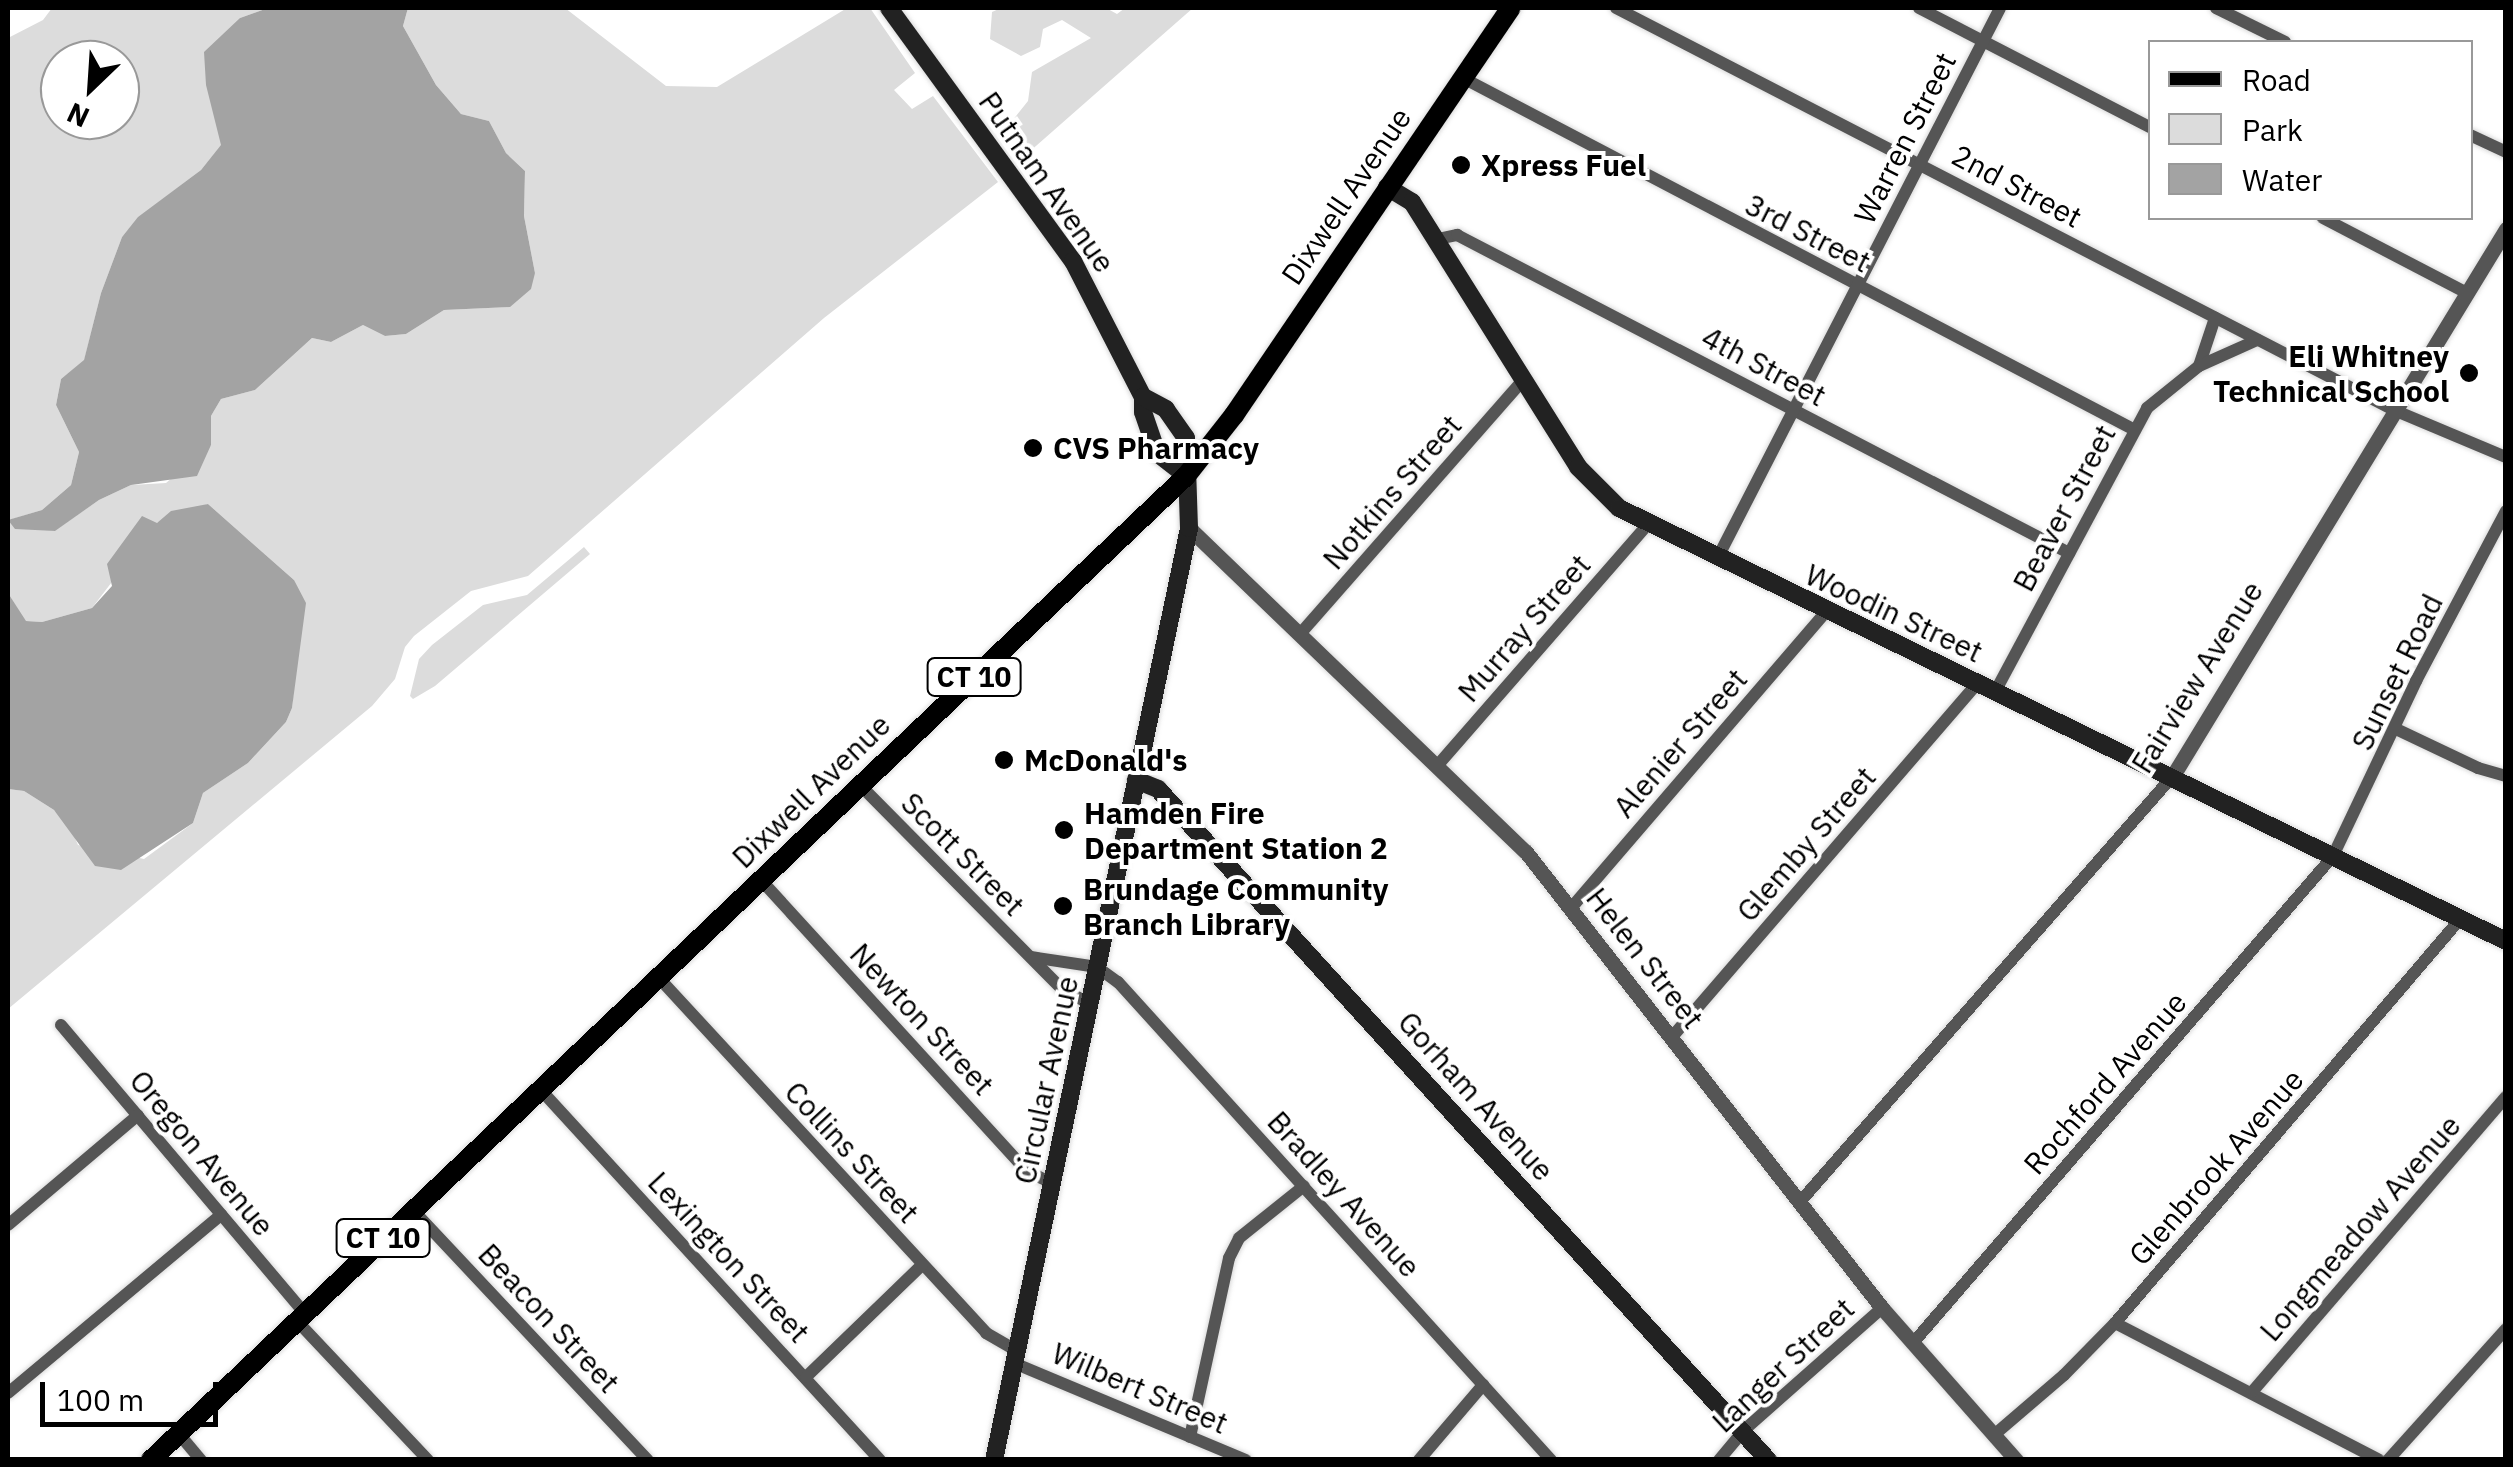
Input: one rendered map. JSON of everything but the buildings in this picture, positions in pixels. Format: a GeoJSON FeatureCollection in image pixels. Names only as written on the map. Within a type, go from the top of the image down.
{"type":"FeatureCollection","features":[{"type":"Feature","properties":{"kind":"main road","name":"Putnam Avenue"},"geometry":{"type":"LineString","coordinates":[[890,8],[1073,261],[1144,397],[1143,412],[1157,453],[1186,476]]}},
{"type":"Feature","properties":{"kind":"main road","name":"Dixwell Avenue"},"geometry":{"type":"LineString","coordinates":[[151,1460],[1186,476],[1234,415],[1511,8]]}},
{"type":"Feature","properties":{"kind":"main road","name":"Woodin Street"},"geometry":{"type":"LineString","coordinates":[[1387,187],[1412,202],[1521,382],[1585,478],[1619,508],[2506,941]]}},
{"type":"Feature","properties":{"kind":"main road","name":"Putnam Avenue"},"geometry":{"type":"LineString","coordinates":[[1144,397],[1166,409],[1181,426],[1188,451],[1186,476]]}},
{"type":"Feature","properties":{"kind":"main road","name":"Circular Avenue"},"geometry":{"type":"LineString","coordinates":[[994,1460],[1189,528],[1186,476]]}},
{"type":"Feature","properties":{"kind":"main road","name":"Gorham Avenue"},"geometry":{"type":"LineString","coordinates":[[1136,780],[1158,789],[1768,1460]]}},
{"type":"Feature","properties":{"kind":"street","name":"2nd Street"},"geometry":{"type":"LineString","coordinates":[[1616,8],[2394,410],[2506,457]]}},
{"type":"Feature","properties":{"kind":"street"},"geometry":{"type":"LineString","coordinates":[[1919,8],[2148,127]]}},
{"type":"Feature","properties":{"kind":"street","name":"Warren Street"},"geometry":{"type":"LineString","coordinates":[[1717,558],[2000,8]]}},
{"type":"Feature","properties":{"kind":"street"},"geometry":{"type":"LineString","coordinates":[[2216,8],[2240,13],[2282,40]]}},
{"type":"Feature","properties":{"kind":"street","name":"3rd Street"},"geometry":{"type":"LineString","coordinates":[[1463,78],[2133,429]]}},
{"type":"Feature","properties":{"kind":"street"},"geometry":{"type":"LineString","coordinates":[[2473,136],[2506,152]]}},
{"type":"Feature","properties":{"kind":"street"},"geometry":{"type":"LineString","coordinates":[[2327,220],[2467,293]]}},
{"type":"Feature","properties":{"kind":"street","name":"Fairview Avenue"},"geometry":{"type":"LineString","coordinates":[[1799,1203],[2172,777],[2506,229]]}},
{"type":"Feature","properties":{"kind":"street","name":"4th Street"},"geometry":{"type":"LineString","coordinates":[[1433,240],[1457,235],[2069,554]]}},
{"type":"Feature","properties":{"kind":"street"},"geometry":{"type":"LineString","coordinates":[[2199,366],[2215,318]]}},
{"type":"Feature","properties":{"kind":"street","name":"Beaver Street"},"geometry":{"type":"LineString","coordinates":[[1986,688],[2069,554],[2133,429],[2166,390],[2199,366],[2257,340]]}},
{"type":"Feature","properties":{"kind":"street","name":"Notkins Street"},"geometry":{"type":"LineString","coordinates":[[1300,634],[1521,382]]}},
{"type":"Feature","properties":{"kind":"street","name":"Sunset Road"},"geometry":{"type":"LineString","coordinates":[[2334,856],[2506,511]]}},
{"type":"Feature","properties":{"kind":"street","name":"Murray Street"},"geometry":{"type":"LineString","coordinates":[[1437,766],[1648,524]]}},
{"type":"Feature","properties":{"kind":"street","name":"Helen Street"},"geometry":{"type":"LineString","coordinates":[[1189,528],[1526,852],[1882,1308],[2016,1460]]}},
{"type":"Feature","properties":{"kind":"street","name":"Alenier Street"},"geometry":{"type":"LineString","coordinates":[[1572,908],[1826,612]]}},
{"type":"Feature","properties":{"kind":"street","name":"Glemby Street"},"geometry":{"type":"LineString","coordinates":[[1672,1037],[1986,688]]}},
{"type":"Feature","properties":{"kind":"street"},"geometry":{"type":"LineString","coordinates":[[2396,729],[2478,768],[2506,776]]}},
{"type":"Feature","properties":{"kind":"street","name":"Scott Street"},"geometry":{"type":"LineString","coordinates":[[860,785],[1061,988],[1090,1004]]}},
{"type":"Feature","properties":{"kind":"street","name":"Rochford Avenue"},"geometry":{"type":"LineString","coordinates":[[1913,1342],[2334,856]]}},
{"type":"Feature","properties":{"kind":"street","name":"Newton Street"},"geometry":{"type":"LineString","coordinates":[[761,880],[1027,1171],[1052,1182]]}},
{"type":"Feature","properties":{"kind":"street","name":"Glenbrook Avenue"},"geometry":{"type":"LineString","coordinates":[[1994,1435],[2064,1375],[2115,1323],[2461,918]]}},
{"type":"Feature","properties":{"kind":"street","name":"Scott Street"},"geometry":{"type":"LineString","coordinates":[[1031,957],[1097,967]]}},
{"type":"Feature","properties":{"kind":"street","name":"Bradley Avenue"},"geometry":{"type":"LineString","coordinates":[[1097,967],[1118,982],[1551,1460]]}},
{"type":"Feature","properties":{"kind":"street","name":"Collins Street"},"geometry":{"type":"LineString","coordinates":[[658,977],[992,1340],[1016,1357]]}},
{"type":"Feature","properties":{"kind":"street","name":"Oregon Avenue"},"geometry":{"type":"LineString","coordinates":[[61,1025],[220,1214],[300,1318],[428,1460]]}},
{"type":"Feature","properties":{"kind":"street","name":"Lexington Street"},"geometry":{"type":"LineString","coordinates":[[540,1089],[880,1460]]}},
{"type":"Feature","properties":{"kind":"street","name":"Longmeadow Avenue"},"geometry":{"type":"LineString","coordinates":[[2252,1392],[2506,1097]]}},
{"type":"Feature","properties":{"kind":"street"},"geometry":{"type":"LineString","coordinates":[[8,1225],[138,1115]]}},
{"type":"Feature","properties":{"kind":"street"},"geometry":{"type":"LineString","coordinates":[[1190,1437],[1228,1258],[1239,1238],[1304,1186]]}},
{"type":"Feature","properties":{"kind":"street","name":"Beacon Street"},"geometry":{"type":"LineString","coordinates":[[413,1210],[648,1460]]}},
{"type":"Feature","properties":{"kind":"street"},"geometry":{"type":"LineString","coordinates":[[8,1394],[220,1214]]}},
{"type":"Feature","properties":{"kind":"street"},"geometry":{"type":"LineString","coordinates":[[806,1378],[922,1265]]}},
{"type":"Feature","properties":{"kind":"street","name":"Langer Street"},"geometry":{"type":"LineString","coordinates":[[1719,1460],[1744,1430],[1882,1308]]}},
{"type":"Feature","properties":{"kind":"street"},"geometry":{"type":"LineString","coordinates":[[2115,1323],[2379,1460]]}},
{"type":"Feature","properties":{"kind":"street"},"geometry":{"type":"LineString","coordinates":[[2388,1460],[2506,1329]]}},
{"type":"Feature","properties":{"kind":"street","name":"Wilbert Street"},"geometry":{"type":"LineString","coordinates":[[1016,1357],[1246,1460]]}},
{"type":"Feature","properties":{"kind":"street"},"geometry":{"type":"LineString","coordinates":[[1419,1460],[1483,1385]]}},
{"type":"Feature","properties":{"kind":"street"},"geometry":{"type":"LineString","coordinates":[[179,1434],[202,1460]]}},
{"type":"Feature","properties":{"kind":"green space"},"geometry":{"type":"Polygon","coordinates":[[[52,8],[268,8],[240,18],[215,115],[222,145],[201,170],[139,217],[122,237],[101,293],[84,361],[61,379],[56,405],[79,452],[71,485],[42,510],[9,520],[54,531],[99,500],[131,485],[166,483],[211,445],[211,416],[221,399],[255,390],[312,338],[331,342],[363,325],[385,336],[406,334],[444,310],[509,307],[535,273],[524,216],[525,171],[506,153],[489,121],[461,114],[436,85],[403,26],[408,8],[565,8],[666,86],[717,87],[847,8],[870,8],[915,73],[894,90],[912,109],[933,96],[998,182],[824,318],[528,576],[471,591],[414,636],[405,647],[395,679],[372,706],[8,1009],[8,789],[24,791],[54,810],[69,824],[78,845],[144,859],[193,823],[203,793],[248,763],[286,722],[292,708],[298,646],[294,580],[208,504],[157,523],[92,608],[42,622],[25,621],[8,593],[8,38],[43,20],[52,8]]]}},
{"type":"Feature","properties":{"kind":"green space"},"geometry":{"type":"Polygon","coordinates":[[[1001,8],[1106,8],[1117,14],[1125,8],[1193,8],[1020,160],[1001,135],[1028,101],[1032,72],[1091,38],[1062,20],[1043,29],[1040,47],[1021,56],[990,39],[992,12],[1001,8]]]}},
{"type":"Feature","properties":{"kind":"green space"},"geometry":{"type":"Polygon","coordinates":[[[584,547],[590,554],[435,686],[413,699],[410,696],[419,659],[432,645],[483,605],[527,595],[584,547]]]}},
{"type":"Feature","properties":{"kind":"water"},"geometry":{"type":"Polygon","coordinates":[[[268,8],[408,8],[403,26],[436,85],[461,114],[489,121],[506,153],[525,171],[524,216],[535,273],[531,289],[510,307],[444,310],[406,334],[385,336],[363,325],[331,342],[312,338],[255,390],[221,399],[211,416],[211,445],[197,476],[131,485],[99,500],[55,531],[15,529],[8,520],[42,510],[71,485],[79,452],[56,405],[61,379],[84,360],[101,293],[122,237],[138,217],[201,170],[221,145],[206,85],[204,52],[240,18],[268,8]]]}},
{"type":"Feature","properties":{"kind":"water"},"geometry":{"type":"Polygon","coordinates":[[[208,504],[294,580],[306,603],[292,708],[286,722],[248,763],[203,793],[193,823],[121,870],[95,866],[54,810],[24,791],[8,789],[8,593],[26,621],[42,622],[92,608],[112,586],[107,564],[142,516],[157,523],[171,511],[208,504]]]}},
{"type":"Feature","properties":{"kind":"place","name":"Xpress Fuel"},"geometry":{"type":"Point","coordinates":[1461,165]}},
{"type":"Feature","properties":{"kind":"place","name":"Eli Whitney Technical School"},"geometry":{"type":"Point","coordinates":[2469,373]}},
{"type":"Feature","properties":{"kind":"place","name":"CVS Pharmacy"},"geometry":{"type":"Point","coordinates":[1033,448]}},
{"type":"Feature","properties":{"kind":"place","name":"McDonald's"},"geometry":{"type":"Point","coordinates":[1004,760]}},
{"type":"Feature","properties":{"kind":"place","name":"Hamden Fire Department Station 2"},"geometry":{"type":"Point","coordinates":[1064,830]}},
{"type":"Feature","properties":{"kind":"place","name":"Brundage Community Branch Library"},"geometry":{"type":"Point","coordinates":[1063,906]}}]}
